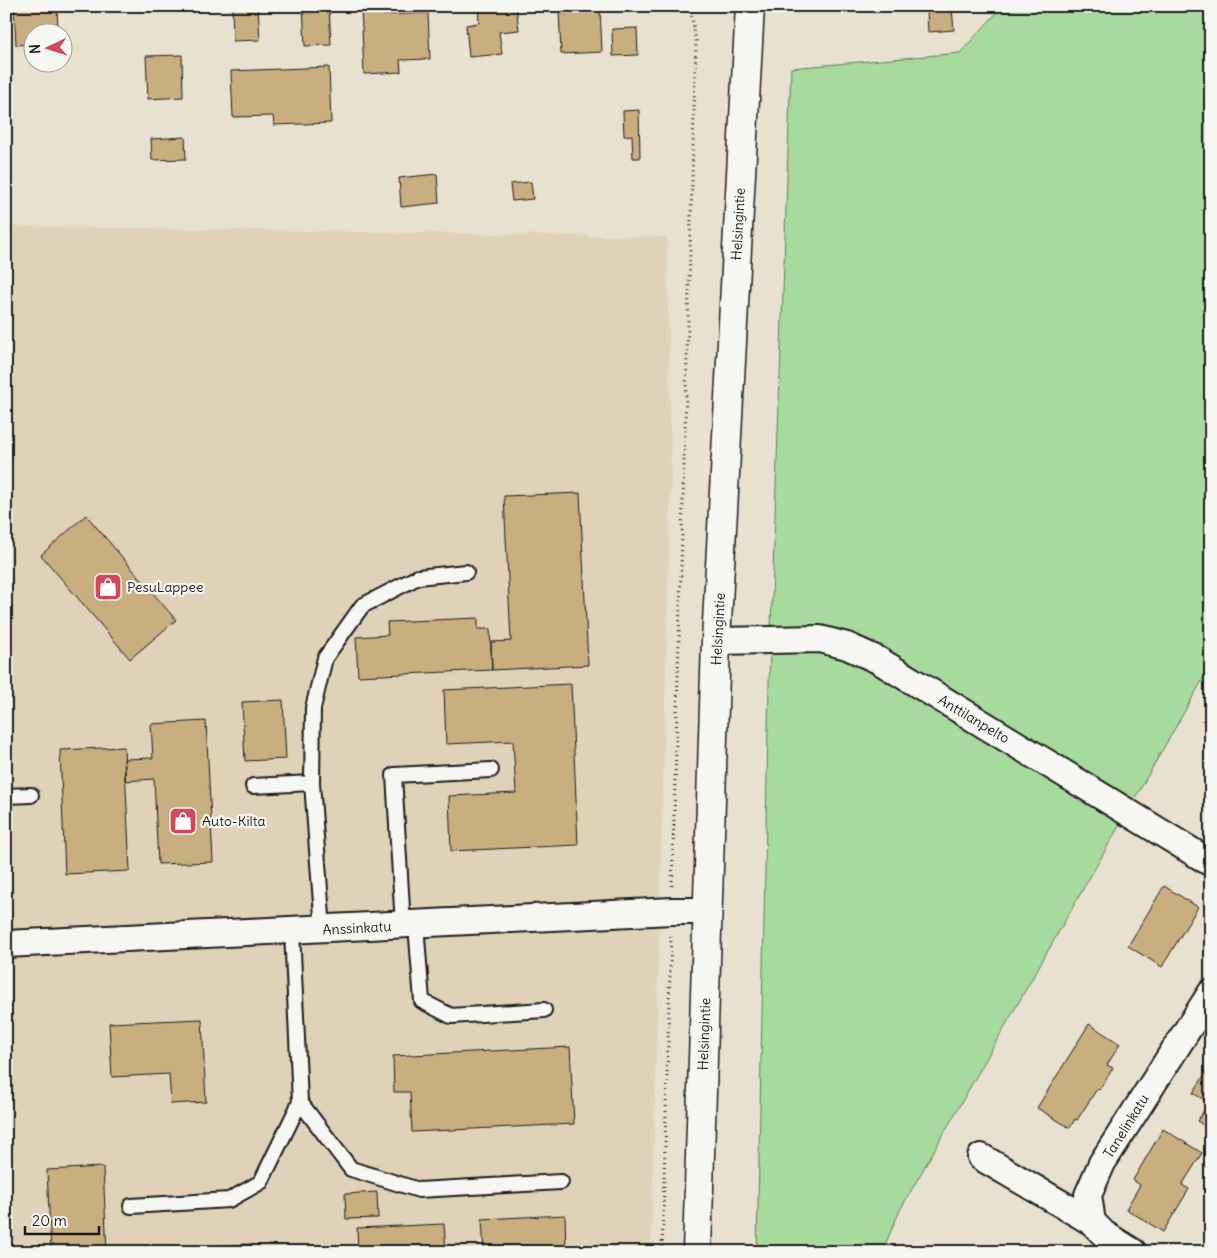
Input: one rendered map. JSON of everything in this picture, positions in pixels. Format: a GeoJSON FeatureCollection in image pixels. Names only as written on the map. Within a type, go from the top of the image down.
{"type":"FeatureCollection","features":[{"type":"Feature","properties":{"kind":"main road","name":"Helsingintie"},"geometry":{"type":"LineString","coordinates":[[697,1252],[716,641],[750,6]]}},
{"type":"Feature","properties":{"kind":"street","name":"Anttilanpelto"},"geometry":{"type":"LineString","coordinates":[[716,641],[820,639],[847,646],[878,660],[1211,863]]}},
{"type":"Feature","properties":{"kind":"street","name":"Anssinkatu"},"geometry":{"type":"LineString","coordinates":[[6,944],[323,930],[672,911],[708,911]]}},
{"type":"Feature","properties":{"kind":"street","name":"Tanelinkatu"},"geometry":{"type":"LineString","coordinates":[[1092,1222],[1088,1195],[1102,1163],[1211,993]]}},
{"type":"Feature","properties":{"kind":"street"},"geometry":{"type":"LineString","coordinates":[[981,1157],[1092,1222],[1104,1234],[1133,1252]]}},
{"type":"Feature","properties":{"kind":"lane"},"geometry":{"type":"LineString","coordinates":[[323,930],[312,783],[313,708],[325,658],[362,606],[418,577],[466,572]]}},
{"type":"Feature","properties":{"kind":"lane"},"geometry":{"type":"LineString","coordinates":[[491,770],[394,775],[410,925],[422,1001],[451,1016],[544,1010]]}},
{"type":"Feature","properties":{"kind":"lane"},"geometry":{"type":"LineString","coordinates":[[254,786],[312,783]]}},
{"type":"Feature","properties":{"kind":"lane"},"geometry":{"type":"LineString","coordinates":[[6,796],[31,795]]}},
{"type":"Feature","properties":{"kind":"lane"},"geometry":{"type":"LineString","coordinates":[[131,1206],[229,1200],[260,1182],[300,1102],[292,931]]}},
{"type":"Feature","properties":{"kind":"lane"},"geometry":{"type":"LineString","coordinates":[[300,1102],[351,1169],[410,1188],[419,1190],[561,1182]]}},
{"type":"Feature","properties":{"kind":"path"},"geometry":{"type":"LineString","coordinates":[[662,1252],[696,41],[690,6]]}},
{"type":"Feature","properties":{"kind":"shaded area"},"geometry":{"type":"Polygon","coordinates":[[[6,226],[667,237],[671,470],[651,1252],[6,1252],[6,226]]]}},
{"type":"Feature","properties":{"kind":"green space"},"geometry":{"type":"Polygon","coordinates":[[[1003,6],[1211,6],[1211,665],[900,1210],[882,1252],[757,1252],[769,683],[791,68],[960,53],[1003,6]]]}},
{"type":"Feature","properties":{"kind":"building"},"geometry":{"type":"Polygon","coordinates":[[[14,6],[57,6],[58,22],[22,22],[22,45],[16,45],[14,6]]]}},
{"type":"Feature","properties":{"kind":"building"},"geometry":{"type":"Polygon","coordinates":[[[232,6],[258,6],[260,40],[233,41],[232,6]]]}},
{"type":"Feature","properties":{"kind":"building"},"geometry":{"type":"Polygon","coordinates":[[[303,6],[329,6],[331,45],[305,46],[303,6]]]}},
{"type":"Feature","properties":{"kind":"building"},"geometry":{"type":"Polygon","coordinates":[[[361,6],[383,6],[383,15],[428,13],[430,59],[400,60],[401,72],[364,74],[361,6]]]}},
{"type":"Feature","properties":{"kind":"building"},"geometry":{"type":"Polygon","coordinates":[[[478,6],[516,6],[519,30],[499,32],[502,54],[469,57],[466,25],[479,23],[478,6]]]}},
{"type":"Feature","properties":{"kind":"building"},"geometry":{"type":"Polygon","coordinates":[[[600,7],[602,52],[561,54],[559,9],[600,7]]]}},
{"type":"Feature","properties":{"kind":"building"},"geometry":{"type":"Polygon","coordinates":[[[952,9],[954,30],[928,32],[927,10],[952,9]]]}},
{"type":"Feature","properties":{"kind":"building"},"geometry":{"type":"Polygon","coordinates":[[[637,28],[638,55],[613,56],[612,29],[637,28]]]}},
{"type":"Feature","properties":{"kind":"building"},"geometry":{"type":"Polygon","coordinates":[[[182,55],[183,97],[148,99],[146,56],[182,55]]]}},
{"type":"Feature","properties":{"kind":"building"},"geometry":{"type":"Polygon","coordinates":[[[329,67],[331,123],[274,125],[273,116],[233,117],[231,71],[329,67]]]}},
{"type":"Feature","properties":{"kind":"building"},"geometry":{"type":"Polygon","coordinates":[[[639,110],[640,158],[633,158],[632,135],[624,136],[623,111],[639,110]]]}},
{"type":"Feature","properties":{"kind":"building"},"geometry":{"type":"Polygon","coordinates":[[[185,137],[186,159],[152,160],[151,139],[185,137]]]}},
{"type":"Feature","properties":{"kind":"building"},"geometry":{"type":"Polygon","coordinates":[[[437,174],[439,203],[401,207],[399,178],[437,174]]]}},
{"type":"Feature","properties":{"kind":"building"},"geometry":{"type":"Polygon","coordinates":[[[531,182],[533,199],[512,201],[510,184],[531,182]]]}},
{"type":"Feature","properties":{"kind":"building"},"geometry":{"type":"Polygon","coordinates":[[[580,493],[588,665],[492,670],[491,642],[511,641],[504,496],[580,493]]]}},
{"type":"Feature","properties":{"kind":"building","name":"PesuLappee"},"geometry":{"type":"Polygon","coordinates":[[[86,515],[176,620],[130,659],[41,555],[86,515]]]}},
{"type":"Feature","properties":{"kind":"building"},"geometry":{"type":"Polygon","coordinates":[[[478,618],[478,629],[490,629],[492,670],[358,676],[356,637],[388,635],[387,622],[478,618]]]}},
{"type":"Feature","properties":{"kind":"building"},"geometry":{"type":"Polygon","coordinates":[[[571,684],[578,845],[451,851],[449,796],[516,793],[513,741],[446,744],[444,690],[571,684]]]}},
{"type":"Feature","properties":{"kind":"building"},"geometry":{"type":"Polygon","coordinates":[[[283,700],[286,759],[245,761],[242,702],[283,700]]]}},
{"type":"Feature","properties":{"kind":"building","name":"Auto-Kilta"},"geometry":{"type":"Polygon","coordinates":[[[206,721],[213,862],[158,864],[154,779],[125,781],[124,759],[153,758],[151,724],[206,721]]]}},
{"type":"Feature","properties":{"kind":"building"},"geometry":{"type":"Polygon","coordinates":[[[124,747],[130,871],[65,874],[60,750],[124,747]]]}},
{"type":"Feature","properties":{"kind":"building"},"geometry":{"type":"Polygon","coordinates":[[[1164,886],[1198,907],[1162,967],[1128,946],[1164,886]]]}},
{"type":"Feature","properties":{"kind":"building"},"geometry":{"type":"Polygon","coordinates":[[[202,1019],[206,1102],[171,1104],[169,1074],[112,1077],[109,1023],[202,1019]]]}},
{"type":"Feature","properties":{"kind":"building"},"geometry":{"type":"Polygon","coordinates":[[[1089,1024],[1120,1044],[1107,1065],[1113,1068],[1070,1128],[1037,1108],[1089,1024]]]}},
{"type":"Feature","properties":{"kind":"building"},"geometry":{"type":"Polygon","coordinates":[[[570,1047],[574,1124],[412,1132],[410,1092],[394,1092],[393,1056],[570,1047]]]}},
{"type":"Feature","properties":{"kind":"building"},"geometry":{"type":"Polygon","coordinates":[[[1211,1065],[1211,1130],[1197,1121],[1209,1103],[1193,1093],[1211,1065]]]}},
{"type":"Feature","properties":{"kind":"building"},"geometry":{"type":"Polygon","coordinates":[[[1163,1129],[1202,1153],[1182,1185],[1189,1189],[1163,1232],[1126,1209],[1140,1185],[1133,1180],[1163,1129]]]}},
{"type":"Feature","properties":{"kind":"building"},"geometry":{"type":"Polygon","coordinates":[[[103,1167],[107,1252],[51,1252],[47,1170],[103,1167]]]}},
{"type":"Feature","properties":{"kind":"building"},"geometry":{"type":"Polygon","coordinates":[[[377,1192],[378,1218],[346,1219],[345,1194],[377,1192]]]}},
{"type":"Feature","properties":{"kind":"building"},"geometry":{"type":"Polygon","coordinates":[[[565,1215],[566,1252],[484,1252],[482,1219],[565,1215]]]}},
{"type":"Feature","properties":{"kind":"building"},"geometry":{"type":"Polygon","coordinates":[[[444,1224],[446,1252],[358,1252],[357,1228],[444,1224]]]}},
{"type":"Feature","properties":{"kind":"building"},"geometry":{"type":"Polygon","coordinates":[[[251,1244],[251,1252],[126,1252],[126,1250],[251,1244]]]}},
{"type":"Feature","properties":{"kind":"place","name":"PesuLappee"},"geometry":{"type":"Point","coordinates":[108,587]}},
{"type":"Feature","properties":{"kind":"place","name":"Auto-Kilta"},"geometry":{"type":"Point","coordinates":[183,821]}}]}
